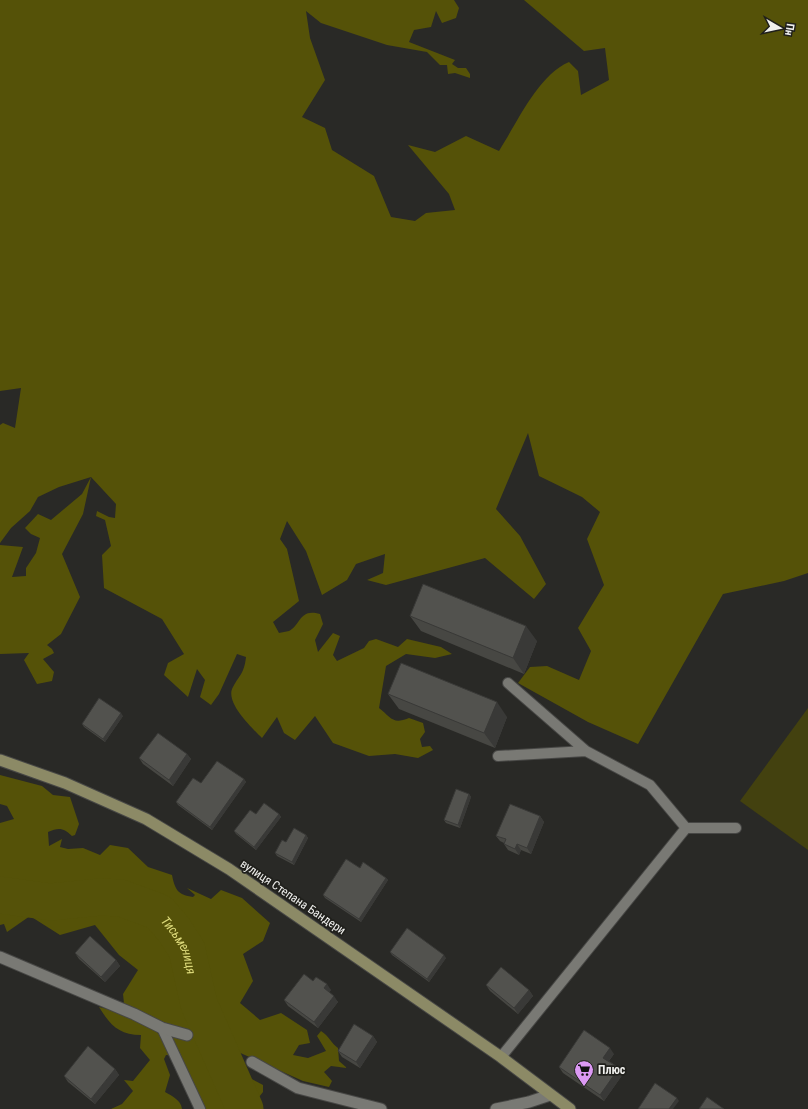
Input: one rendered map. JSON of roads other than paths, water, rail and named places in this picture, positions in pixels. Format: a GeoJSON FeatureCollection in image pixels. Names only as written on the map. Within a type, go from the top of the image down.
{"type":"FeatureCollection","features":[{"type":"Feature","properties":{"kind":"main road","name":"вулиця Степана Бандери"},"geometry":{"type":"LineString","coordinates":[[0,760],[65,783],[146,819],[230,869],[501,1057],[570,1109]]}},
{"type":"Feature","properties":{"kind":"street"},"geometry":{"type":"LineString","coordinates":[[0,957],[134,1014],[162,1028],[187,1035]]}},
{"type":"Feature","properties":{"kind":"street"},"geometry":{"type":"LineString","coordinates":[[252,1062],[298,1088],[381,1109]]}},
{"type":"Feature","properties":{"kind":"street"},"geometry":{"type":"LineString","coordinates":[[496,1109],[529,1102],[550,1095]]}},
{"type":"Feature","properties":{"kind":"lane"},"geometry":{"type":"LineString","coordinates":[[508,683],[586,751],[650,785],[686,828]]}},
{"type":"Feature","properties":{"kind":"lane"},"geometry":{"type":"LineString","coordinates":[[498,756],[586,751]]}},
{"type":"Feature","properties":{"kind":"lane"},"geometry":{"type":"LineString","coordinates":[[686,828],[736,828]]}},
{"type":"Feature","properties":{"kind":"lane"},"geometry":{"type":"LineString","coordinates":[[501,1057],[686,828]]}},
{"type":"Feature","properties":{"kind":"lane"},"geometry":{"type":"LineString","coordinates":[[162,1028],[200,1109]]}},
{"type":"Feature","properties":{"kind":"waterway","name":"Тисьмениця"},"geometry":{"type":"LineString","coordinates":[[0,895],[51,902],[100,897],[121,898],[159,912],[175,931],[187,950],[199,1004],[245,1109]]}},
{"type":"Feature","properties":{"kind":"place","name":"Плюс"},"geometry":{"type":"Point","coordinates":[584,1087]}}]}
